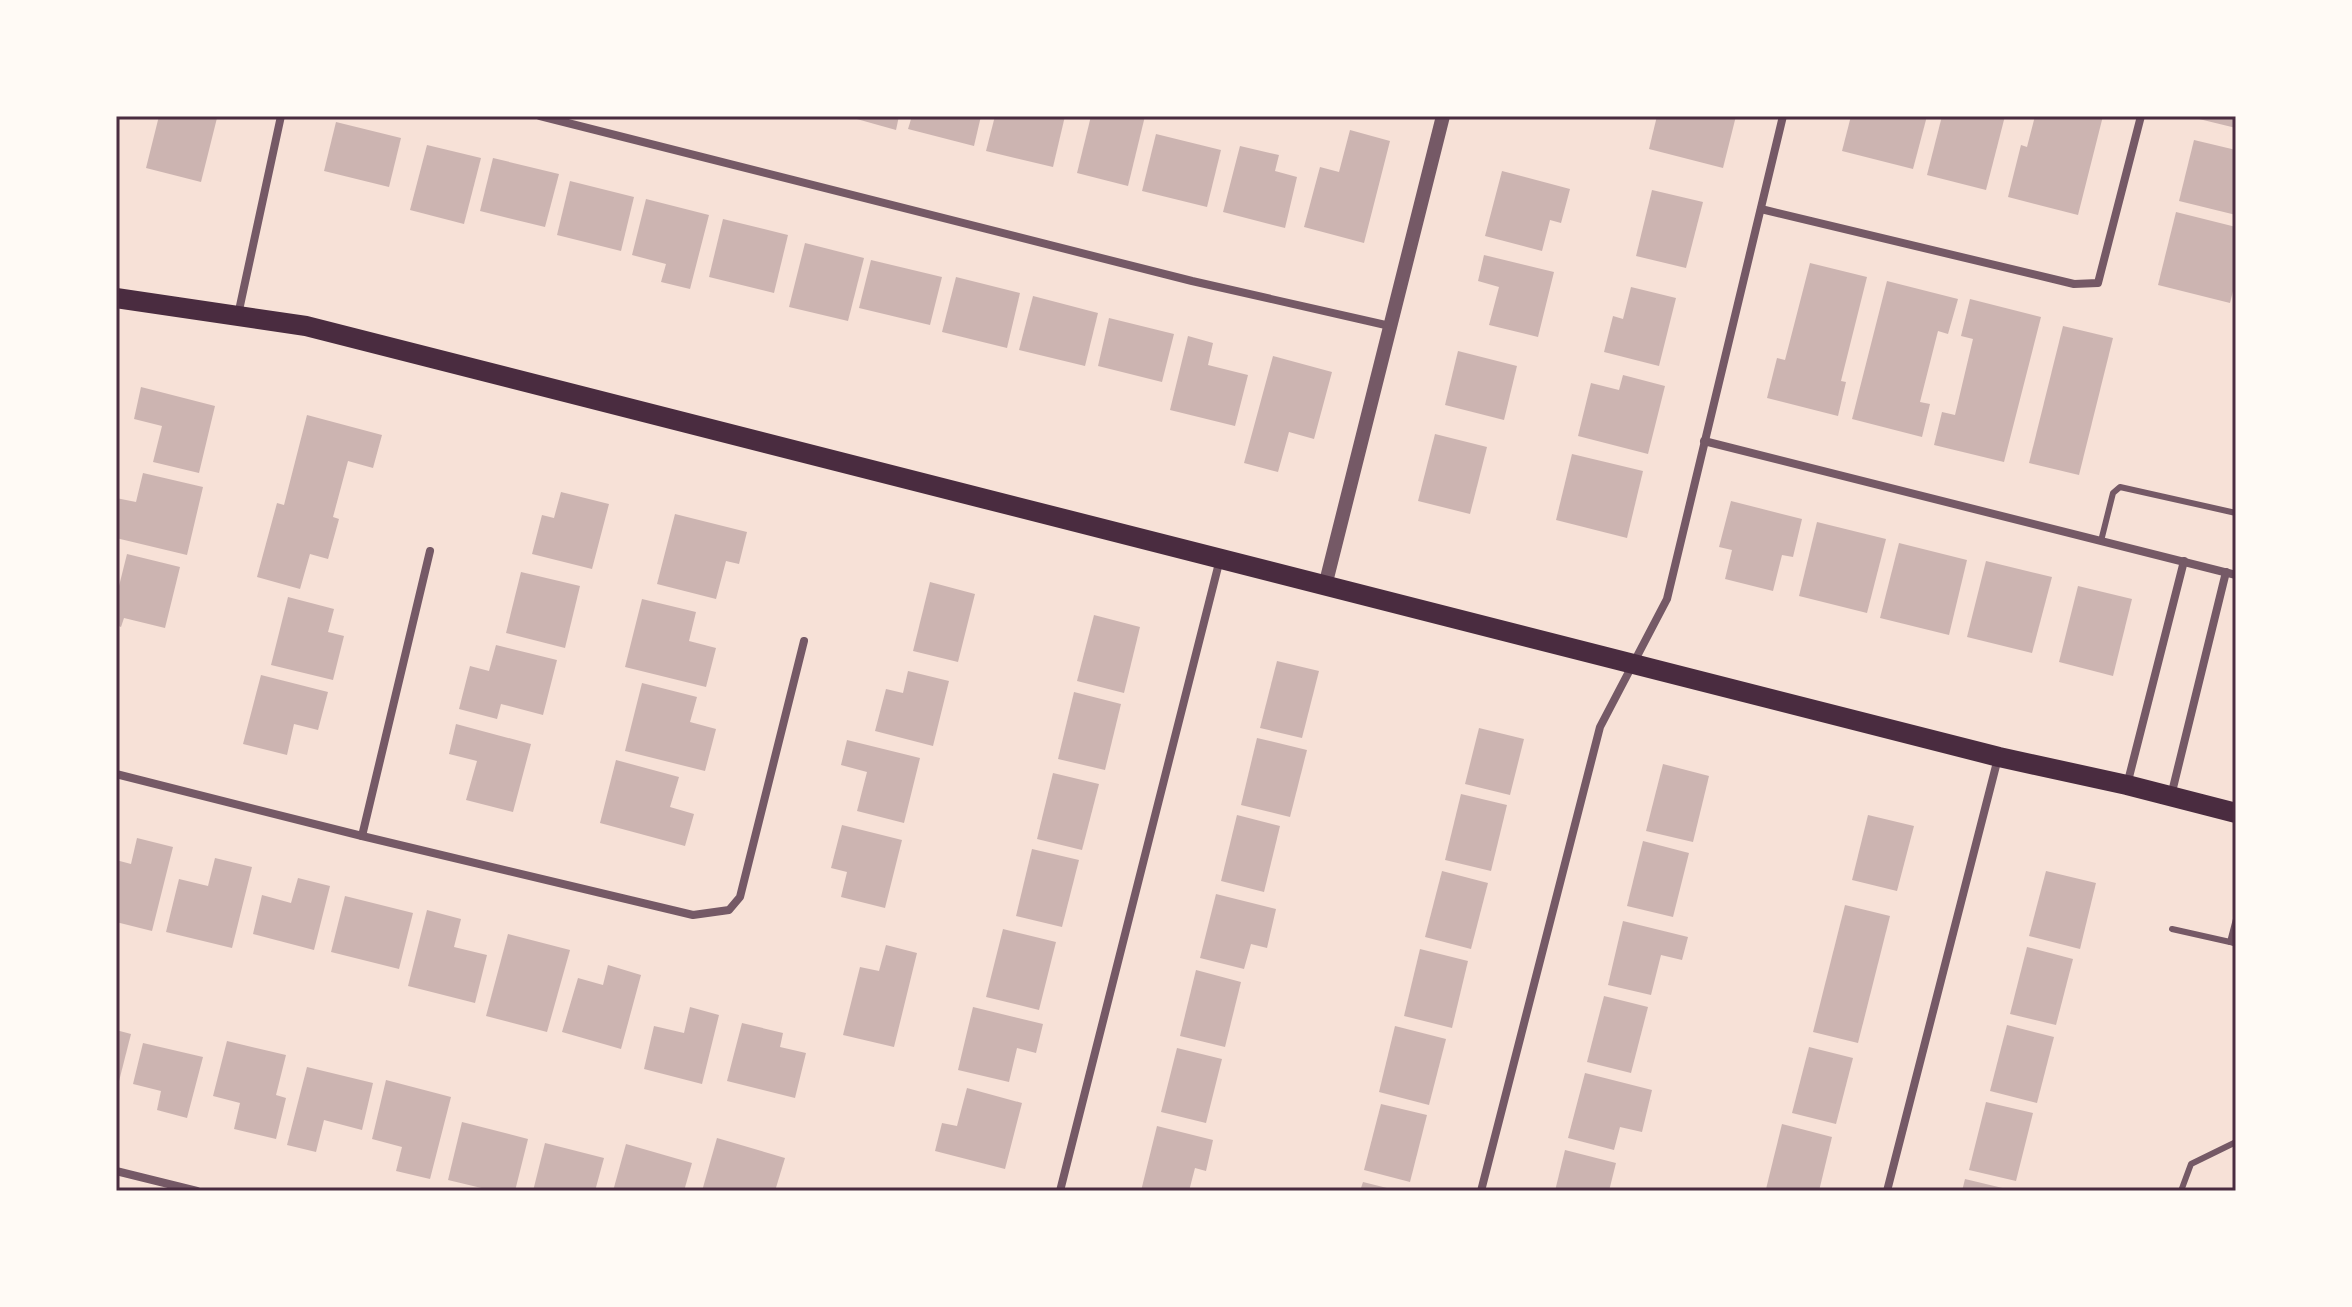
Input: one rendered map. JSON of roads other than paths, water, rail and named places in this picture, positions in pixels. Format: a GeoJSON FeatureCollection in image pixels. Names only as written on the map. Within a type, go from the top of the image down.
{"type":"FeatureCollection","features":[{"type":"Feature","properties":{"kind":"main road"},"geometry":{"type":"LineString","coordinates":[[116,298],[306,326],[1999,757],[2236,813]]}},
{"type":"Feature","properties":{"kind":"street"},"geometry":{"type":"LineString","coordinates":[[238,315],[281,116]]}},
{"type":"Feature","properties":{"kind":"street"},"geometry":{"type":"LineString","coordinates":[[540,116],[1192,281],[1390,326]]}},
{"type":"Feature","properties":{"kind":"street"},"geometry":{"type":"LineString","coordinates":[[1325,586],[1443,116]]}},
{"type":"Feature","properties":{"kind":"street"},"geometry":{"type":"LineString","coordinates":[[1481,1191],[1600,727],[1667,599],[1783,116]]}},
{"type":"Feature","properties":{"kind":"street"},"geometry":{"type":"LineString","coordinates":[[1761,209],[2074,284],[2098,283],[2141,116]]}},
{"type":"Feature","properties":{"kind":"street"},"geometry":{"type":"LineString","coordinates":[[1704,441],[2231,573],[2171,797]]}},
{"type":"Feature","properties":{"kind":"street"},"geometry":{"type":"LineString","coordinates":[[362,836],[430,551]]}},
{"type":"Feature","properties":{"kind":"street"},"geometry":{"type":"LineString","coordinates":[[1060,1191],[1221,559]]}},
{"type":"Feature","properties":{"kind":"street"},"geometry":{"type":"LineString","coordinates":[[2127,785],[2184,561]]}},
{"type":"Feature","properties":{"kind":"street"},"geometry":{"type":"LineString","coordinates":[[116,774],[693,915],[729,910],[740,897],[804,641]]}},
{"type":"Feature","properties":{"kind":"street"},"geometry":{"type":"LineString","coordinates":[[1887,1191],[1999,757]]}},
{"type":"Feature","properties":{"kind":"street"},"geometry":{"type":"LineString","coordinates":[[116,1171],[197,1191]]}},
{"type":"Feature","properties":{"kind":"lane"},"geometry":{"type":"LineString","coordinates":[[2101,541],[2113,493],[2120,487],[2236,513]]}},
{"type":"Feature","properties":{"kind":"lane"},"geometry":{"type":"LineString","coordinates":[[2172,929],[2233,943],[2236,919]]}},
{"type":"Feature","properties":{"kind":"lane"},"geometry":{"type":"LineString","coordinates":[[2181,1191],[2191,1164],[2236,1142]]}}]}
